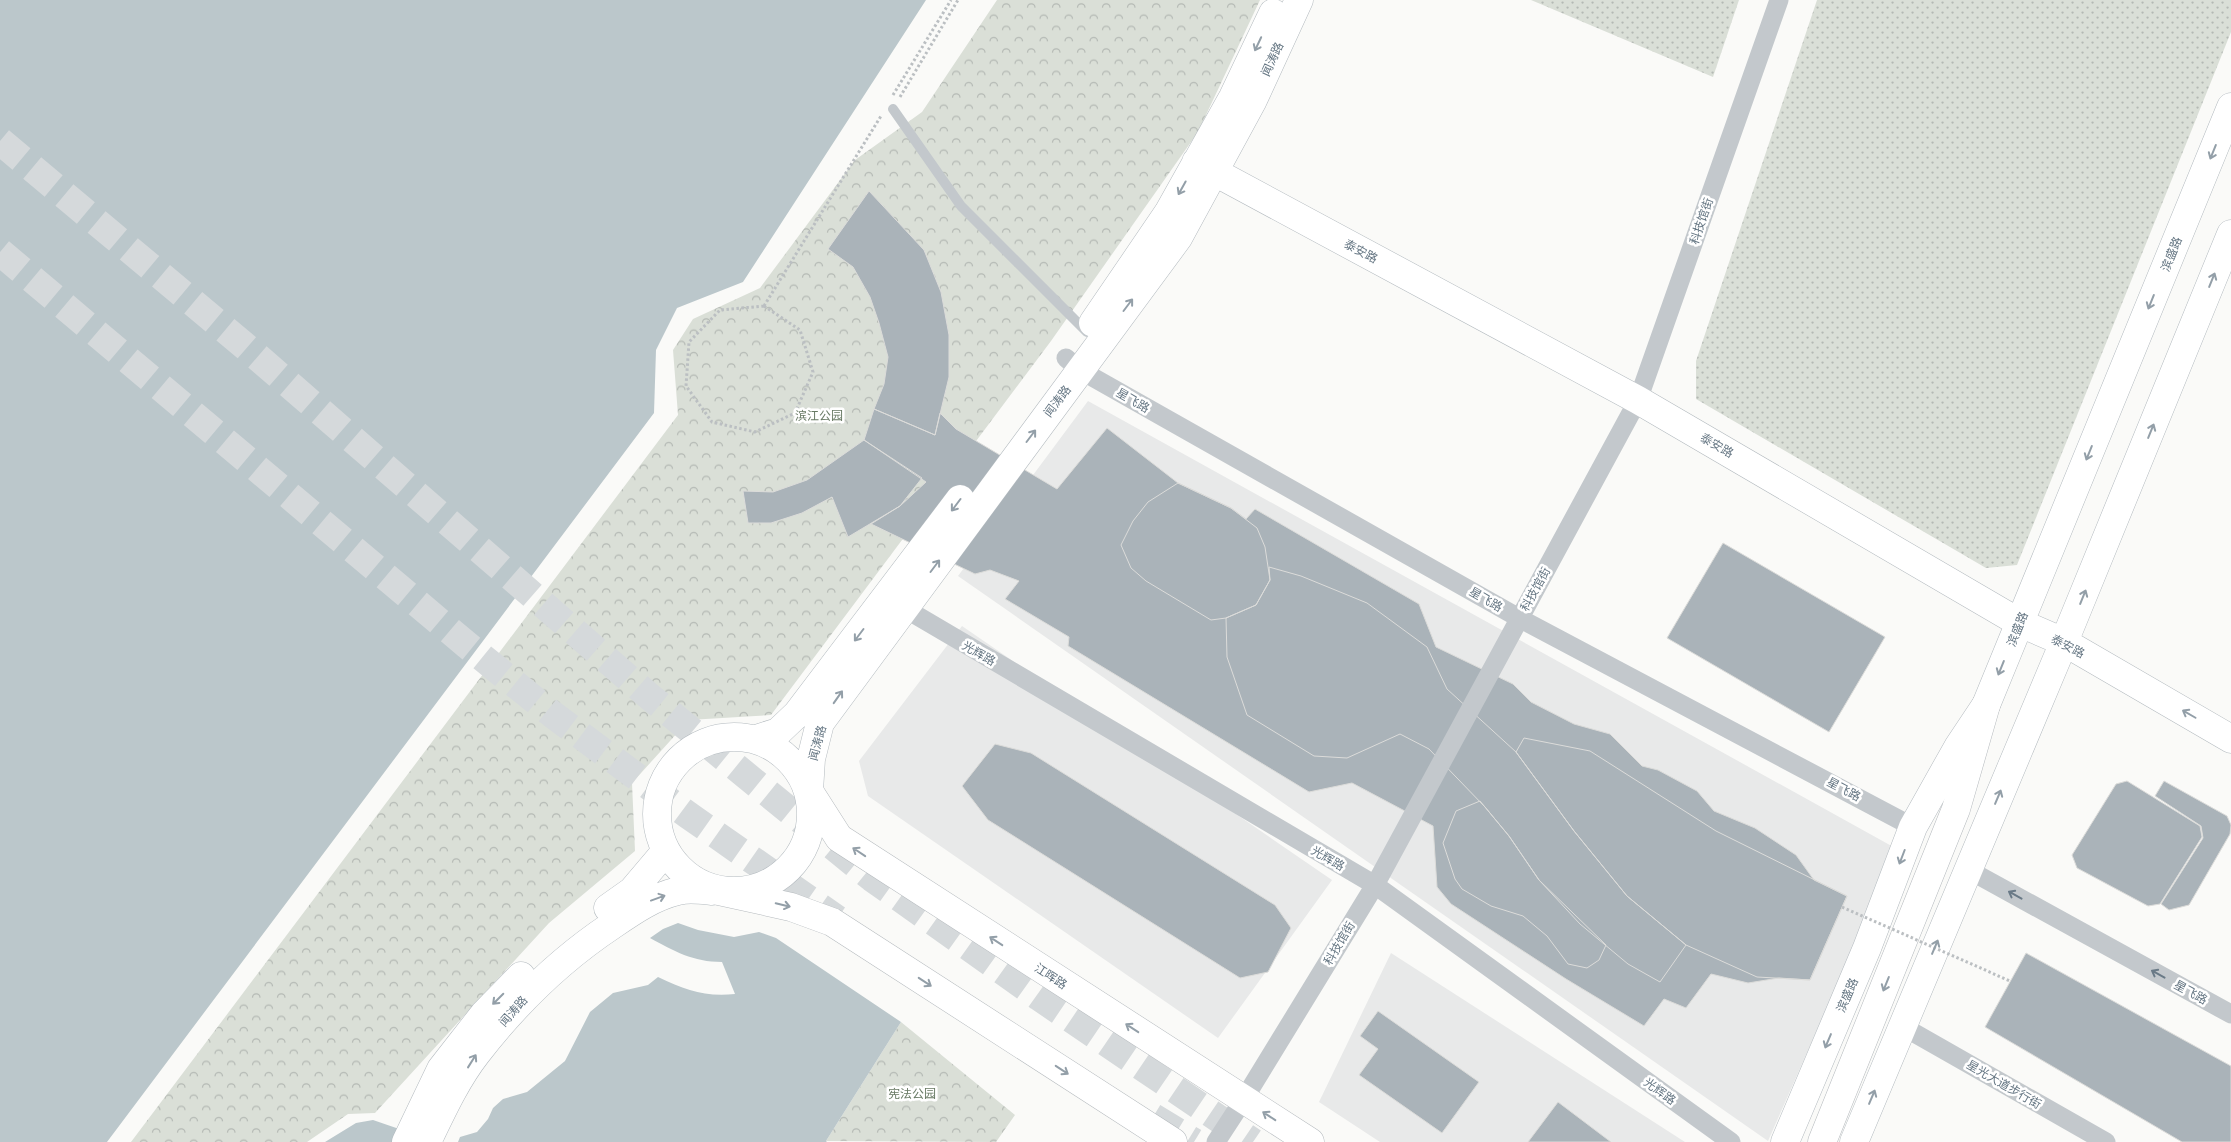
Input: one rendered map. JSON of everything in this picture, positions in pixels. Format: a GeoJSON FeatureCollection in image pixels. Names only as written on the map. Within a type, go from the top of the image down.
{"type":"FeatureCollection","features":[{"type":"Feature","properties":{"kind":"main road","name":"闻涛路"},"geometry":{"type":"LineString","coordinates":[[756,739],[778,732],[798,714],[1073,364],[1178,238],[1233,96],[1279,0]]}},
{"type":"Feature","properties":{"kind":"main road","name":"闻涛路"},"geometry":{"type":"LineString","coordinates":[[406,1142],[436,1100],[526,995],[560,964],[603,931],[648,902],[680,890],[745,892],[771,883],[789,869],[803,851],[811,829],[809,791],[811,759],[820,723],[904,608],[1073,364],[1087,332],[1168,213],[1205,167],[1253,100],[1299,0]]}},
{"type":"Feature","properties":{"kind":"main road","name":"滨盛路"},"geometry":{"type":"LineString","coordinates":[[1785,1142],[1867,948],[1913,827],[1958,747],[1986,705],[2231,107]]}},
{"type":"Feature","properties":{"kind":"main road","name":"泰安路"},"geometry":{"type":"LineString","coordinates":[[1205,167],[1638,400],[2020,623],[2064,642],[2231,739]]}},
{"type":"Feature","properties":{"kind":"main road"},"geometry":{"type":"LineString","coordinates":[[1854,1142],[1967,869],[2064,642],[2231,234]]}},
{"type":"Feature","properties":{"kind":"main road"},"geometry":{"type":"LineString","coordinates":[[1822,1142],[1956,809],[1986,705]]}},
{"type":"Feature","properties":{"kind":"main road","name":"闻涛路"},"geometry":{"type":"LineString","coordinates":[[719,891],[697,884],[679,870],[665,852],[657,827],[657,801],[666,776],[682,756],[704,742],[730,736],[756,739],[779,750],[797,768],[809,791]]}},
{"type":"Feature","properties":{"kind":"main road","name":"江晖路"},"geometry":{"type":"LineString","coordinates":[[809,791],[839,838],[1310,1142]]}},
{"type":"Feature","properties":{"kind":"main road","name":"闻涛路"},"geometry":{"type":"LineString","coordinates":[[427,1142],[441,1069],[484,1014],[522,975],[580,927],[632,891],[665,852]]}},
{"type":"Feature","properties":{"kind":"main road"},"geometry":{"type":"LineString","coordinates":[[719,891],[790,907],[832,922],[1173,1142]]}},
{"type":"Feature","properties":{"kind":"street","name":"科技馆街"},"geometry":{"type":"LineString","coordinates":[[1216,1142],[1244,1100],[1375,885],[1638,400],[1779,0]]}},
{"type":"Feature","properties":{"kind":"street","name":"星飞路"},"geometry":{"type":"LineString","coordinates":[[1073,364],[1519,618],[1913,827]]}},
{"type":"Feature","properties":{"kind":"street","name":"光辉路"},"geometry":{"type":"LineString","coordinates":[[904,608],[1375,885],[1731,1142]]}},
{"type":"Feature","properties":{"kind":"street","name":"星飞路"},"geometry":{"type":"LineString","coordinates":[[1967,869],[2231,1014]]}},
{"type":"Feature","properties":{"kind":"street","name":"星光大道步行街"},"geometry":{"type":"LineString","coordinates":[[1902,1026],[2106,1142]]}},
{"type":"Feature","properties":{"kind":"lane"},"geometry":{"type":"LineString","coordinates":[[889,107],[961,206],[1087,332]]}},
{"type":"Feature","properties":{"kind":"path"},"geometry":{"type":"LineString","coordinates":[[889,107],[951,0]]}},
{"type":"Feature","properties":{"kind":"path"},"geometry":{"type":"LineString","coordinates":[[764,306],[958,0]]}},
{"type":"Feature","properties":{"kind":"path"},"geometry":{"type":"LineString","coordinates":[[764,306],[800,330],[812,372],[795,413],[755,432],[712,422],[686,386],[689,342],[720,310],[764,306]]}},
{"type":"Feature","properties":{"kind":"path"},"geometry":{"type":"LineString","coordinates":[[1842,907],[2010,981]]}},
{"type":"Feature","properties":{"kind":"shaded area"},"geometry":{"type":"Polygon","coordinates":[[[0,0],[926,0],[743,282],[677,308],[656,350],[654,413],[107,1142],[0,1142],[0,0]]]}},
{"type":"Feature","properties":{"kind":"shaded area"},"geometry":{"type":"Polygon","coordinates":[[[1088,401],[1897,849],[1768,1141],[958,576],[1088,401]]]}},
{"type":"Feature","properties":{"kind":"shaded area"},"geometry":{"type":"Polygon","coordinates":[[[962,626],[1332,880],[1218,1038],[868,796],[859,761],[962,626]]]}},
{"type":"Feature","properties":{"kind":"shaded area"},"geometry":{"type":"Polygon","coordinates":[[[678,923],[698,930],[734,937],[759,932],[776,938],[901,1022],[827,1142],[458,1142],[460,1137],[477,1132],[488,1119],[493,1108],[503,1099],[527,1092],[565,1061],[590,1012],[613,993],[648,985],[658,977],[677,986],[704,993],[735,994],[722,962],[693,958],[650,938],[663,929],[678,923]]]}},
{"type":"Feature","properties":{"kind":"shaded area"},"geometry":{"type":"Polygon","coordinates":[[[1391,953],[1685,1142],[1380,1142],[1319,1102],[1391,953]]]}},
{"type":"Feature","properties":{"kind":"shaded area"},"geometry":{"type":"Polygon","coordinates":[[[373,1120],[437,1142],[325,1142],[356,1123],[373,1120]]]}},
{"type":"Feature","properties":{"kind":"green space","name":"滨江公园"},"geometry":{"type":"Polygon","coordinates":[[[997,0],[1260,0],[1198,132],[1051,341],[771,715],[689,720],[632,783],[635,851],[549,923],[375,1113],[348,1114],[307,1142],[131,1142],[678,415],[673,350],[693,319],[760,288],[855,160],[922,112],[997,0]]]}},
{"type":"Feature","properties":{"kind":"green space"},"geometry":{"type":"Polygon","coordinates":[[[1531,0],[1739,0],[1713,77],[1531,0]]]}},
{"type":"Feature","properties":{"kind":"green space"},"geometry":{"type":"Polygon","coordinates":[[[1817,0],[2231,0],[2231,32],[2017,565],[1986,568],[1696,399],[1696,361],[1817,0]]]}},
{"type":"Feature","properties":{"kind":"green space","name":"宪法公园"},"geometry":{"type":"Polygon","coordinates":[[[901,1022],[1015,1115],[996,1142],[826,1141],[901,1022]]]}},
{"type":"Feature","properties":{"kind":"building"},"geometry":{"type":"Polygon","coordinates":[[[869,191],[924,250],[941,292],[949,335],[949,377],[935,435],[874,409],[884,384],[888,357],[879,323],[870,297],[853,267],[828,249],[869,191]]]}},
{"type":"Feature","properties":{"kind":"building"},"geometry":{"type":"Polygon","coordinates":[[[874,409],[935,435],[940,413],[956,429],[1057,489],[1107,428],[1178,483],[1231,508],[1246,519],[1255,509],[1419,604],[1436,647],[1513,684],[1531,702],[1574,724],[1610,734],[1642,766],[1658,770],[1697,791],[1714,811],[1755,828],[1796,855],[1814,880],[1847,896],[1810,980],[1779,978],[1748,983],[1711,974],[1686,1008],[1664,999],[1644,1026],[1566,979],[1451,904],[1437,887],[1433,826],[1352,783],[1309,792],[1068,646],[1069,637],[1005,599],[1019,581],[990,570],[975,574],[871,524],[900,506],[926,482],[864,440],[874,409]]]}},
{"type":"Feature","properties":{"kind":"building"},"geometry":{"type":"Polygon","coordinates":[[[864,440],[922,478],[900,506],[848,537],[832,497],[802,513],[771,523],[748,523],[743,491],[773,492],[807,480],[864,440]]]}},
{"type":"Feature","properties":{"kind":"building"},"geometry":{"type":"Polygon","coordinates":[[[1178,483],[1231,508],[1257,528],[1265,547],[1270,580],[1256,605],[1226,618],[1211,620],[1146,581],[1131,568],[1121,545],[1133,521],[1148,502],[1178,483]]]}},
{"type":"Feature","properties":{"kind":"building"},"geometry":{"type":"Polygon","coordinates":[[[1723,543],[1885,637],[1829,732],[1667,638],[1723,543]]]}},
{"type":"Feature","properties":{"kind":"building"},"geometry":{"type":"Polygon","coordinates":[[[1269,567],[1301,576],[1367,603],[1427,647],[1447,689],[1516,752],[1574,831],[1627,896],[1686,945],[1660,982],[1628,964],[1580,924],[1539,880],[1509,836],[1485,807],[1429,749],[1400,734],[1347,758],[1314,756],[1247,715],[1227,657],[1226,618],[1256,605],[1270,580],[1269,567]]]}},
{"type":"Feature","properties":{"kind":"building"},"geometry":{"type":"Polygon","coordinates":[[[1524,738],[1590,751],[1716,831],[1847,896],[1810,980],[1757,977],[1686,945],[1627,896],[1574,831],[1516,752],[1524,738]]]}},
{"type":"Feature","properties":{"kind":"building"},"geometry":{"type":"Polygon","coordinates":[[[995,744],[1031,753],[1275,905],[1291,928],[1268,972],[1240,978],[988,820],[962,786],[995,744]]]}},
{"type":"Feature","properties":{"kind":"building"},"geometry":{"type":"Polygon","coordinates":[[[2127,781],[2200,826],[2202,837],[2160,904],[2148,906],[2077,868],[2072,855],[2116,784],[2127,781]]]}},
{"type":"Feature","properties":{"kind":"building"},"geometry":{"type":"Polygon","coordinates":[[[2164,781],[2227,816],[2231,825],[2230,834],[2189,905],[2169,910],[2161,904],[2203,838],[2201,826],[2155,796],[2164,781]]]}},
{"type":"Feature","properties":{"kind":"building"},"geometry":{"type":"Polygon","coordinates":[[[1480,801],[1509,836],[1539,880],[1606,945],[1599,960],[1587,968],[1568,964],[1547,936],[1523,916],[1491,906],[1462,889],[1455,879],[1443,843],[1456,811],[1480,801]]]}},
{"type":"Feature","properties":{"kind":"building"},"geometry":{"type":"Polygon","coordinates":[[[2026,953],[2231,1066],[2231,1142],[2182,1142],[1985,1027],[2026,953]]]}},
{"type":"Feature","properties":{"kind":"building"},"geometry":{"type":"Polygon","coordinates":[[[1378,1011],[1479,1082],[1442,1133],[1359,1075],[1378,1049],[1360,1036],[1378,1011]]]}},
{"type":"Feature","properties":{"kind":"building"},"geometry":{"type":"Polygon","coordinates":[[[1558,1102],[1611,1142],[1528,1142],[1558,1102]]]}},
{"type":"Feature","properties":{"kind":"tunnel"},"geometry":{"type":"LineString","coordinates":[[0,141],[246,347],[650,697],[872,878],[1039,997],[1253,1142]]}},
{"type":"Feature","properties":{"kind":"tunnel"},"geometry":{"type":"LineString","coordinates":[[0,252],[467,645],[552,714],[688,815],[837,919]]}},
{"type":"Feature","properties":{"kind":"tunnel"},"geometry":{"type":"LineString","coordinates":[[1153,1117],[1194,1142]]}}]}
